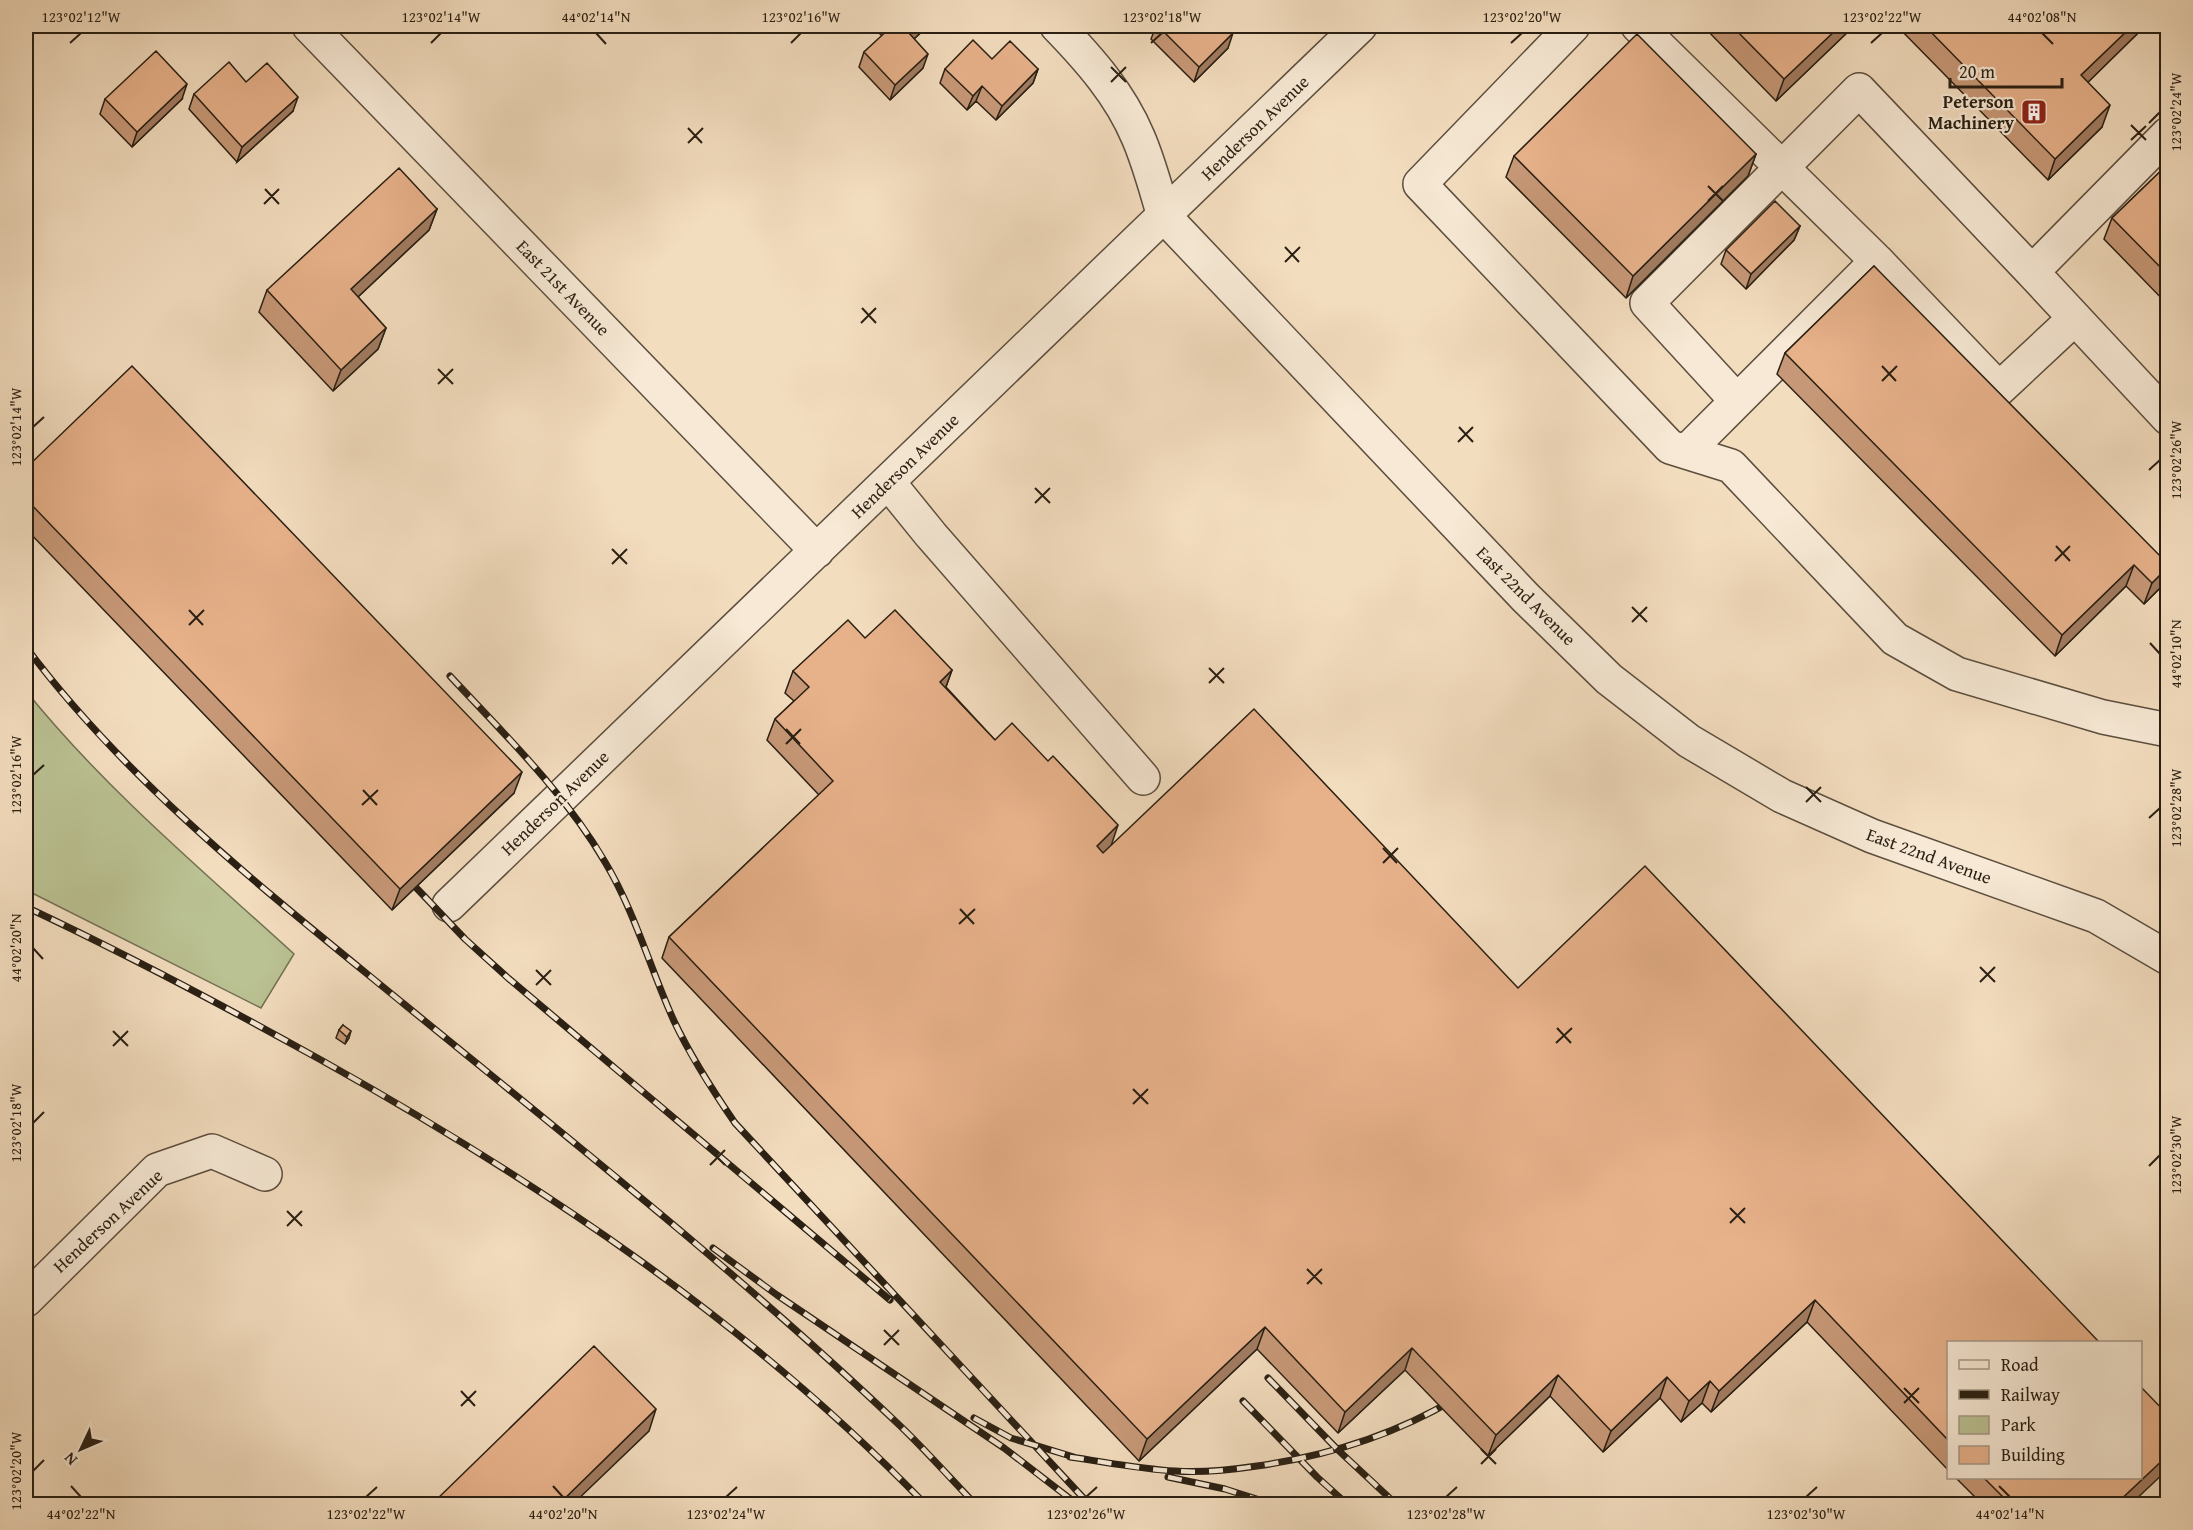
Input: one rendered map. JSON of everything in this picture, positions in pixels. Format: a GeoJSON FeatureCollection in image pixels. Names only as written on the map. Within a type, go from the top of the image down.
{"type":"FeatureCollection","features":[{"type":"Feature","properties":{"kind":"street","name":"East 21st Avenue"},"geometry":{"type":"LineString","coordinates":[[309,26],[817,550]]}},
{"type":"Feature","properties":{"kind":"street","name":"East 22nd Avenue"},"geometry":{"type":"LineString","coordinates":[[1057,26],[1090,59],[1116,96],[1138,136],[1164,216],[1526,598],[1609,679],[1689,741],[1782,796],[1872,836],[2096,916],[2168,958]]}},
{"type":"Feature","properties":{"kind":"street","name":"Henderson Avenue"},"geometry":{"type":"LineString","coordinates":[[449,905],[1360,26]]}},
{"type":"Feature","properties":{"kind":"street"},"geometry":{"type":"LineString","coordinates":[[1573,26],[1420,184],[1670,447],[1731,465],[1895,639],[1957,674],[2103,717],[2168,730]]}},
{"type":"Feature","properties":{"kind":"street"},"geometry":{"type":"LineString","coordinates":[[1638,26],[1877,261],[1999,389],[2075,318]]}},
{"type":"Feature","properties":{"kind":"street"},"geometry":{"type":"LineString","coordinates":[[1737,401],[1647,303],[1859,90],[2168,418]]}},
{"type":"Feature","properties":{"kind":"street"},"geometry":{"type":"LineString","coordinates":[[2032,272],[2168,134]]}},
{"type":"Feature","properties":{"kind":"street"},"geometry":{"type":"LineString","coordinates":[[1686,452],[1877,261]]}},
{"type":"Feature","properties":{"kind":"street"},"geometry":{"type":"LineString","coordinates":[[888,482],[931,535],[1143,778]]}},
{"type":"Feature","properties":{"kind":"street","name":"Henderson Avenue"},"geometry":{"type":"LineString","coordinates":[[26,1300],[157,1170],[212,1150],[265,1174]]}},
{"type":"Feature","properties":{"kind":"green space"},"geometry":{"type":"Polygon","coordinates":[[[26,691],[56,727],[121,795],[294,954],[261,1008],[26,890],[26,691]]]}},
{"type":"Feature","properties":{"kind":"building"},"geometry":{"type":"Polygon","coordinates":[[[892,26],[918,26],[909,33],[928,54],[895,85],[864,52],[892,26]]]}},
{"type":"Feature","properties":{"kind":"building"},"geometry":{"type":"Polygon","coordinates":[[[1158,26],[1225,26],[1233,33],[1199,67],[1158,26]]]}},
{"type":"Feature","properties":{"kind":"building"},"geometry":{"type":"Polygon","coordinates":[[[1732,26],[1840,26],[1784,79],[1732,26]]]}},
{"type":"Feature","properties":{"kind":"building","name":"Peterson Machinery"},"geometry":{"type":"Polygon","coordinates":[[[1925,26],[2132,26],[2081,75],[2110,105],[2055,159],[1925,26]]]}},
{"type":"Feature","properties":{"kind":"building"},"geometry":{"type":"Polygon","coordinates":[[[1637,34],[1756,154],[1633,276],[1514,156],[1637,34]]]}},
{"type":"Feature","properties":{"kind":"building"},"geometry":{"type":"Polygon","coordinates":[[[973,40],[992,59],[1010,41],[1038,69],[1002,106],[982,86],[973,96],[945,69],[973,40]]]}},
{"type":"Feature","properties":{"kind":"building"},"geometry":{"type":"Polygon","coordinates":[[[156,51],[187,84],[137,132],[105,99],[156,51]]]}},
{"type":"Feature","properties":{"kind":"building"},"geometry":{"type":"Polygon","coordinates":[[[229,62],[246,82],[267,63],[298,97],[242,147],[194,94],[229,62]]]}},
{"type":"Feature","properties":{"kind":"building"},"geometry":{"type":"Polygon","coordinates":[[[2168,164],[2168,275],[2112,218],[2168,164]]]}},
{"type":"Feature","properties":{"kind":"building"},"geometry":{"type":"Polygon","coordinates":[[[399,168],[437,209],[351,289],[386,328],[341,370],[267,290],[399,168]]]}},
{"type":"Feature","properties":{"kind":"building"},"geometry":{"type":"Polygon","coordinates":[[[1775,201],[1800,226],[1751,274],[1726,250],[1775,201]]]}},
{"type":"Feature","properties":{"kind":"building"},"geometry":{"type":"Polygon","coordinates":[[[1874,266],[2168,564],[2168,567],[2152,583],[2134,565],[2062,635],[1785,353],[1874,266]]]}},
{"type":"Feature","properties":{"kind":"building"},"geometry":{"type":"Polygon","coordinates":[[[132,366],[522,772],[400,889],[26,499],[26,468],[132,366]]]}},
{"type":"Feature","properties":{"kind":"building"},"geometry":{"type":"Polygon","coordinates":[[[895,610],[952,670],[940,682],[995,740],[1012,723],[1048,761],[1053,756],[1118,825],[1097,846],[1103,853],[1254,709],[1518,988],[1645,866],[2098,1341],[1947,1341],[1947,1439],[1815,1300],[1719,1391],[1710,1381],[1689,1401],[1667,1377],[1611,1431],[1558,1375],[1496,1435],[1412,1348],[1345,1412],[1265,1327],[1147,1439],[669,937],[833,781],[775,719],[809,687],[793,671],[848,620],[865,638],[895,610]]]}},
{"type":"Feature","properties":{"kind":"building"},"geometry":{"type":"Polygon","coordinates":[[[343,1025],[351,1031],[347,1037],[339,1030],[343,1025]]]}},
{"type":"Feature","properties":{"kind":"building"},"geometry":{"type":"Polygon","coordinates":[[[594,1346],[656,1409],[559,1504],[432,1504],[594,1346]]]}},
{"type":"Feature","properties":{"kind":"building"},"geometry":{"type":"Polygon","coordinates":[[[2142,1388],[2168,1415],[2168,1455],[2116,1504],[2010,1504],[1985,1479],[2142,1479],[2142,1388]]]}},
{"type":"Feature","properties":{"kind":"railway"},"geometry":{"type":"LineString","coordinates":[[26,647],[66,697],[110,745],[204,836],[253,880],[715,1260],[836,1366],[905,1431],[975,1504]]}},
{"type":"Feature","properties":{"kind":"railway"},"geometry":{"type":"LineString","coordinates":[[450,676],[533,765],[589,836],[625,900],[665,1001],[681,1034],[703,1074],[735,1123],[1089,1504]]}},
{"type":"Feature","properties":{"kind":"railway"},"geometry":{"type":"LineString","coordinates":[[405,876],[465,939],[508,978],[890,1300]]}},
{"type":"Feature","properties":{"kind":"railway"},"geometry":{"type":"LineString","coordinates":[[26,907],[175,981],[321,1060],[483,1155],[562,1206],[714,1316],[787,1375],[858,1438],[925,1504]]}},
{"type":"Feature","properties":{"kind":"railway"},"geometry":{"type":"LineString","coordinates":[[713,1248],[777,1295],[1004,1448],[1077,1504]]}},
{"type":"Feature","properties":{"kind":"railway"},"geometry":{"type":"LineString","coordinates":[[1268,1378],[1338,1450],[1396,1504]]}},
{"type":"Feature","properties":{"kind":"railway"},"geometry":{"type":"LineString","coordinates":[[1070,1457],[1185,1472],[1257,1466],[1309,1456],[1359,1442],[1408,1423],[1455,1399]]}},
{"type":"Feature","properties":{"kind":"railway"},"geometry":{"type":"LineString","coordinates":[[1243,1401],[1317,1477],[1347,1504]]}},
{"type":"Feature","properties":{"kind":"railway"},"geometry":{"type":"LineString","coordinates":[[974,1418],[1011,1438],[1077,1458]]}},
{"type":"Feature","properties":{"kind":"railway"},"geometry":{"type":"LineString","coordinates":[[1168,1477],[1225,1489],[1272,1504]]}},
{"type":"Feature","properties":{"kind":"place","name":"Peterson Machinery"},"geometry":{"type":"Point","coordinates":[2034,112]}}]}
